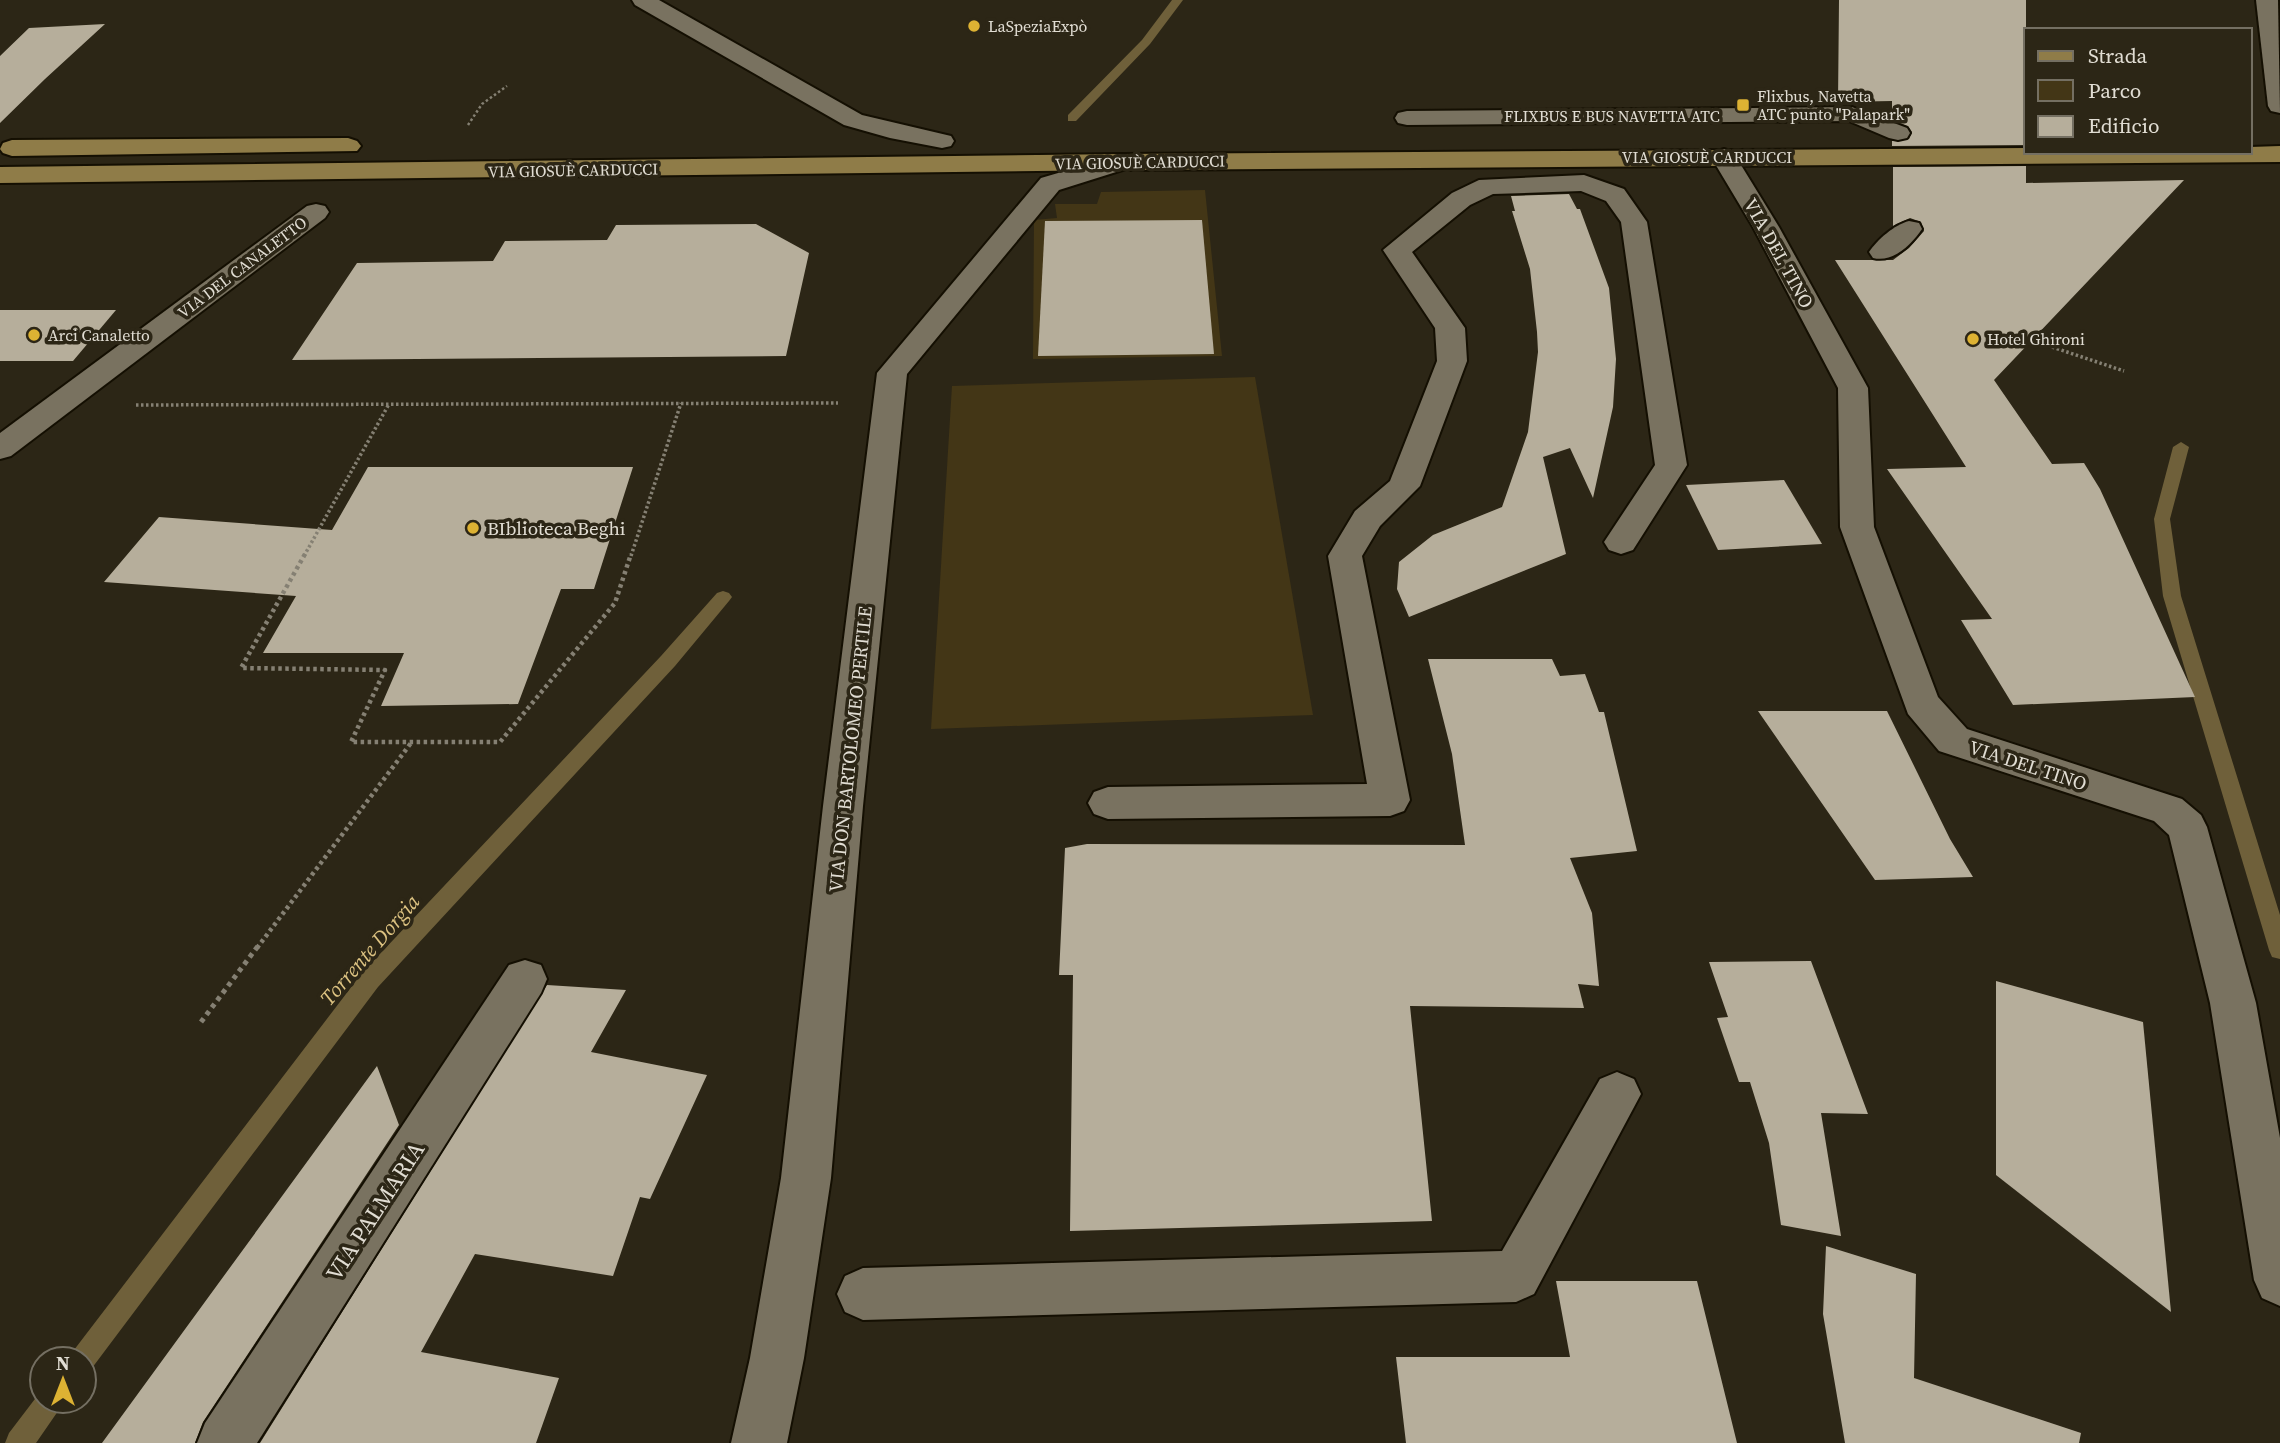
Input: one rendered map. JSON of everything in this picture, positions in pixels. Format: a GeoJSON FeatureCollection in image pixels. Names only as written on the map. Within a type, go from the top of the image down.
{"type":"FeatureCollection","features":[{"type":"Feature","properties":{"kind":"main road","name":"VIA GIOSUÈ CARDUCCI"},"geometry":{"type":"LineString","coordinates":[[625,144],[2024,132]]}},
{"type":"Feature","properties":{"kind":"main road"},"geometry":{"type":"LineString","coordinates":[[0,148],[369,146]]}},
{"type":"Feature","properties":{"kind":"main road","name":"VIA GIOSUÈ CARDUCCI"},"geometry":{"type":"LineString","coordinates":[[0,175],[1123,162],[2280,154]]}},
{"type":"Feature","properties":{"kind":"street"},"geometry":{"type":"LineString","coordinates":[[643,0],[853,120],[890,131],[942,141]]}},
{"type":"Feature","properties":{"kind":"street"},"geometry":{"type":"LineString","coordinates":[[2271,6],[2280,106]]}},
{"type":"Feature","properties":{"kind":"street","name":"FLIXBUS E BUS NAVETTA ATC"},"geometry":{"type":"LineString","coordinates":[[1407,118],[1852,114],[1898,133]]}},
{"type":"Feature","properties":{"kind":"street","name":"VIA DEL TINO"},"geometry":{"type":"LineString","coordinates":[[1724,157],[1853,388],[1857,527],[1921,704],[1954,740],[2168,810],[2187,827],[2233,1003],[2280,1280]]}},
{"type":"Feature","properties":{"kind":"street","name":"VIA DON BARTOLOMEO PERTILE"},"geometry":{"type":"LineString","coordinates":[[759,1443],[806,1178],[843,806],[892,373],[1050,184],[1123,162]]}},
{"type":"Feature","properties":{"kind":"street"},"geometry":{"type":"LineString","coordinates":[[1108,803],[1390,800],[1345,556],[1367,519],[1404,486],[1452,361],[1450,328],[1397,250],[1461,199],[1488,186],[1584,183],[1615,195],[1634,222],[1671,465],[1621,542]]}},
{"type":"Feature","properties":{"kind":"street","name":"VIA DEL CANALETTO"},"geometry":{"type":"LineString","coordinates":[[2,447],[316,212]]}},
{"type":"Feature","properties":{"kind":"street"},"geometry":{"type":"LineString","coordinates":[[1883,252],[1909,229]]}},
{"type":"Feature","properties":{"kind":"street","name":"VIA PALMARIA"},"geometry":{"type":"LineString","coordinates":[[225,1443],[526,979]]}},
{"type":"Feature","properties":{"kind":"street"},"geometry":{"type":"LineString","coordinates":[[863,1294],[1516,1276],[1617,1094]]}},
{"type":"Feature","properties":{"kind":"path"},"geometry":{"type":"LineString","coordinates":[[482,104],[507,86]]}},
{"type":"Feature","properties":{"kind":"path"},"geometry":{"type":"LineString","coordinates":[[2052,347],[2124,371]]}},
{"type":"Feature","properties":{"kind":"path"},"geometry":{"type":"LineString","coordinates":[[58,405],[841,402]]}},
{"type":"Feature","properties":{"kind":"path"},"geometry":{"type":"LineString","coordinates":[[389,404],[241,668],[385,670],[351,741],[500,741],[615,603],[681,403]]}},
{"type":"Feature","properties":{"kind":"path"},"geometry":{"type":"LineString","coordinates":[[201,1022],[411,743]]}},
{"type":"Feature","properties":{"kind":"green space"},"geometry":{"type":"Polygon","coordinates":[[[1205,190],[1222,356],[1033,359],[1034,220],[1057,218],[1055,204],[1097,204],[1101,192],[1205,190]]]}},
{"type":"Feature","properties":{"kind":"green space"},"geometry":{"type":"Polygon","coordinates":[[[1255,377],[1313,715],[931,729],[952,386],[1255,377]]]}},
{"type":"Feature","properties":{"kind":"building"},"geometry":{"type":"Polygon","coordinates":[[[1839,0],[2026,0],[2024,145],[1892,146],[1892,141],[1909,139],[1912,132],[1908,126],[1892,120],[1892,101],[1838,102],[1839,0]]]}},
{"type":"Feature","properties":{"kind":"building"},"geometry":{"type":"Polygon","coordinates":[[[105,24],[0,123],[0,56],[29,28],[105,24]]]}},
{"type":"Feature","properties":{"kind":"building"},"geometry":{"type":"Polygon","coordinates":[[[2026,166],[2026,183],[2184,180],[1994,380],[2052,464],[2084,463],[2100,489],[2195,697],[2013,705],[1961,620],[1992,619],[1887,469],[1966,467],[1835,260],[1893,260],[1909,248],[1924,231],[1921,222],[1910,218],[1893,226],[1893,167],[2026,166]]]}},
{"type":"Feature","properties":{"kind":"building"},"geometry":{"type":"Polygon","coordinates":[[[1569,194],[1577,209],[1580,209],[1609,288],[1616,359],[1613,407],[1593,498],[1570,448],[1543,457],[1566,554],[1409,617],[1397,589],[1399,562],[1433,535],[1502,507],[1528,432],[1538,352],[1537,332],[1530,269],[1512,211],[1515,211],[1511,196],[1569,194]]]}},
{"type":"Feature","properties":{"kind":"building"},"geometry":{"type":"Polygon","coordinates":[[[1202,220],[1214,354],[1038,356],[1045,221],[1202,220]]]}},
{"type":"Feature","properties":{"kind":"building"},"geometry":{"type":"Polygon","coordinates":[[[756,224],[809,253],[786,356],[292,360],[357,263],[493,261],[505,241],[607,240],[616,225],[756,224]]]}},
{"type":"Feature","properties":{"kind":"building"},"geometry":{"type":"Polygon","coordinates":[[[0,310],[116,310],[73,361],[0,361],[0,310]]]}},
{"type":"Feature","properties":{"kind":"building","name":"BIblioteca Beghi"},"geometry":{"type":"Polygon","coordinates":[[[368,467],[633,467],[594,589],[561,589],[518,704],[381,706],[404,653],[263,653],[296,596],[104,582],[159,517],[332,530],[368,467]]]}},
{"type":"Feature","properties":{"kind":"building"},"geometry":{"type":"Polygon","coordinates":[[[1784,480],[1822,544],[1718,550],[1686,485],[1784,480]]]}},
{"type":"Feature","properties":{"kind":"building"},"geometry":{"type":"Polygon","coordinates":[[[1428,659],[1552,659],[1560,676],[1585,674],[1599,712],[1604,712],[1637,851],[1570,858],[1592,913],[1599,986],[1578,984],[1584,1008],[1410,1006],[1432,1221],[1070,1231],[1073,975],[1059,975],[1065,848],[1087,844],[1465,845],[1452,754],[1428,659]]]}},
{"type":"Feature","properties":{"kind":"building"},"geometry":{"type":"Polygon","coordinates":[[[1758,711],[1887,711],[1950,839],[1973,877],[1875,880],[1758,711]]]}},
{"type":"Feature","properties":{"kind":"building"},"geometry":{"type":"Polygon","coordinates":[[[1811,961],[1868,1114],[1821,1113],[1841,1236],[1781,1225],[1769,1143],[1750,1082],[1739,1082],[1717,1018],[1728,1017],[1709,962],[1811,961]]]}},
{"type":"Feature","properties":{"kind":"building"},"geometry":{"type":"Polygon","coordinates":[[[1996,981],[2143,1022],[2171,1312],[1996,1175],[1996,981]]]}},
{"type":"Feature","properties":{"kind":"building"},"geometry":{"type":"Polygon","coordinates":[[[547,985],[626,990],[591,1052],[707,1075],[650,1199],[640,1197],[613,1276],[475,1254],[421,1352],[559,1378],[536,1443],[260,1443],[547,985]]]}},
{"type":"Feature","properties":{"kind":"building"},"geometry":{"type":"Polygon","coordinates":[[[377,1066],[399,1125],[203,1422],[195,1443],[102,1443],[377,1066]]]}},
{"type":"Feature","properties":{"kind":"building"},"geometry":{"type":"Polygon","coordinates":[[[1826,1246],[1916,1274],[1914,1378],[2081,1433],[2079,1443],[1845,1443],[1823,1314],[1826,1246]]]}},
{"type":"Feature","properties":{"kind":"building"},"geometry":{"type":"Polygon","coordinates":[[[1556,1281],[1697,1281],[1737,1443],[1406,1443],[1396,1357],[1570,1357],[1556,1281]]]}},
{"type":"Feature","properties":{"kind":"waterway","name":"Torrente Dorgia"},"geometry":{"type":"LineString","coordinates":[[1072,118],[1146,42],[1178,0]]}},
{"type":"Feature","properties":{"kind":"waterway"},"geometry":{"type":"LineString","coordinates":[[2181,447],[2162,519],[2172,596],[2280,950]]}},
{"type":"Feature","properties":{"kind":"waterway","name":"Torrente Dorgia"},"geometry":{"type":"LineString","coordinates":[[94,1345],[370,980],[668,661],[723,597]]}},
{"type":"Feature","properties":{"kind":"waterway","name":"Torrente Dorgia"},"geometry":{"type":"LineString","coordinates":[[19,1443],[40,1415]]}},
{"type":"Feature","properties":{"kind":"place","name":"LaSpeziaExpò"},"geometry":{"type":"Point","coordinates":[974,26]}},
{"type":"Feature","properties":{"kind":"place","name":"Flixbus, Navetta ATC punto \"Palapark\""},"geometry":{"type":"Point","coordinates":[1743,105]}},
{"type":"Feature","properties":{"kind":"place","name":"Arci Canaletto"},"geometry":{"type":"Point","coordinates":[34,335]}},
{"type":"Feature","properties":{"kind":"place","name":"Hotel Ghironi"},"geometry":{"type":"Point","coordinates":[1973,339]}},
{"type":"Feature","properties":{"kind":"place","name":"BIblioteca Beghi"},"geometry":{"type":"Point","coordinates":[473,528]}}]}
